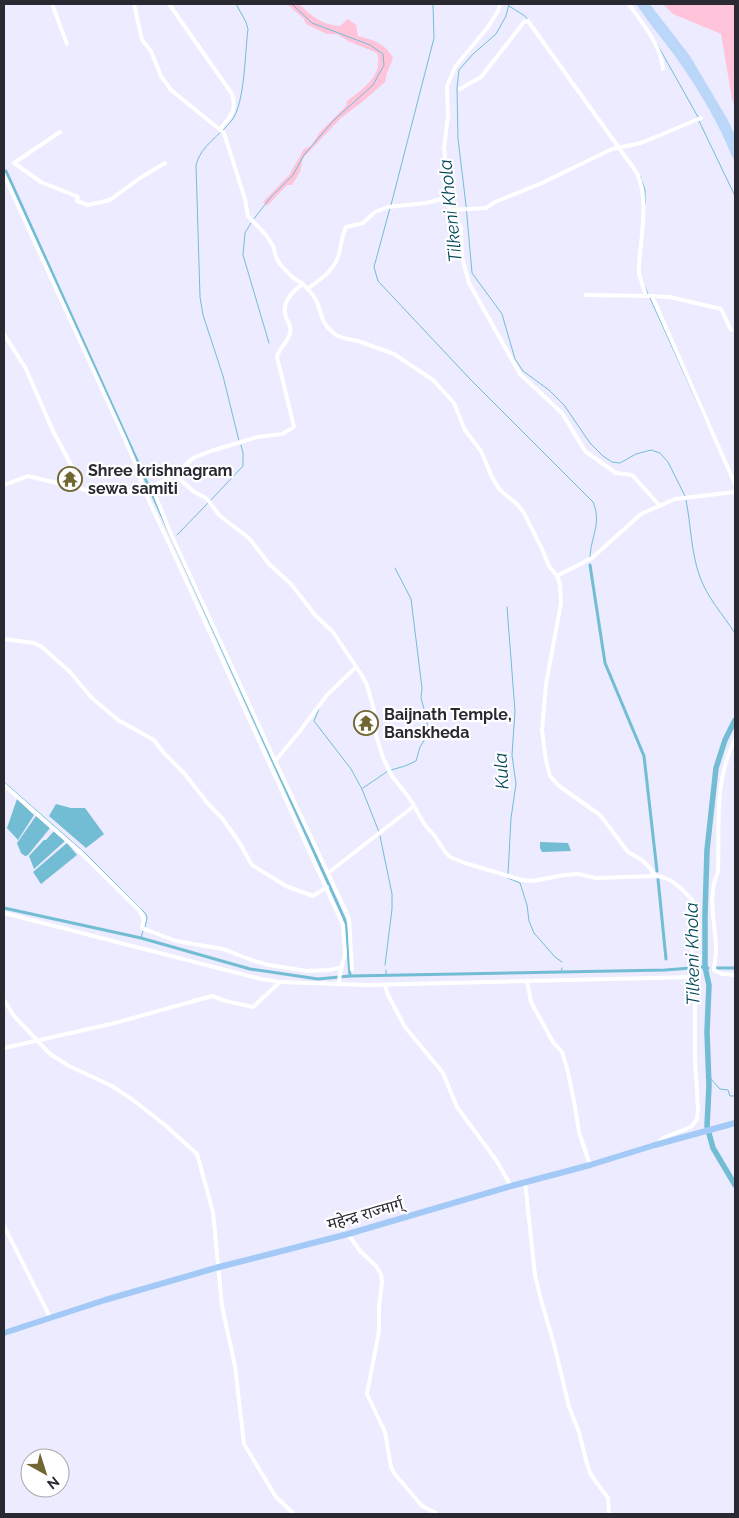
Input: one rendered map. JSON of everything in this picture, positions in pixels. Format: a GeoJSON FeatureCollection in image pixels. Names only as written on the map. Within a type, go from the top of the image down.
{"type":"FeatureCollection","features":[{"type":"Feature","properties":{"kind":"highway","name":"महेन्द्र राज्मार्ग्"},"geometry":{"type":"LineString","coordinates":[[4,1333],[105,1300],[219,1267],[348,1234],[735,1123]]}},
{"type":"Feature","properties":{"kind":"main road"},"geometry":{"type":"LineString","coordinates":[[640,4],[683,62],[722,126],[735,156]]}},
{"type":"Feature","properties":{"kind":"main road"},"geometry":{"type":"LineString","coordinates":[[646,4],[687,57],[725,121],[735,142]]}},
{"type":"Feature","properties":{"kind":"street"},"geometry":{"type":"LineString","coordinates":[[52,4],[67,44]]}},
{"type":"Feature","properties":{"kind":"street"},"geometry":{"type":"LineString","coordinates":[[134,4],[142,40],[151,51],[155,65],[166,85],[222,131],[252,221],[266,234],[280,264],[307,289],[317,302],[323,320],[336,335],[394,354],[432,380],[448,396],[454,403],[465,430],[481,451],[499,489],[518,505],[524,513],[549,566],[557,576],[560,584],[561,603],[546,684],[542,730],[550,776],[559,786],[600,815],[628,852],[642,860],[655,876]]}},
{"type":"Feature","properties":{"kind":"street"},"geometry":{"type":"LineString","coordinates":[[169,4],[232,94],[235,104],[232,115],[222,131]]}},
{"type":"Feature","properties":{"kind":"street"},"geometry":{"type":"LineString","coordinates":[[500,4],[488,27],[455,67],[447,86],[448,116],[444,148],[448,186],[445,198],[460,228],[462,257],[470,283],[520,374],[562,413],[585,452],[616,473],[632,474],[660,506]]}},
{"type":"Feature","properties":{"kind":"street"},"geometry":{"type":"LineString","coordinates":[[629,4],[657,48],[662,58],[663,69]]}},
{"type":"Feature","properties":{"kind":"street"},"geometry":{"type":"LineString","coordinates":[[460,89],[481,77],[524,22],[528,22],[637,173],[644,193],[639,274],[735,484]]}},
{"type":"Feature","properties":{"kind":"street"},"geometry":{"type":"LineString","coordinates":[[450,210],[486,208],[495,202],[618,148],[641,143],[699,119]]}},
{"type":"Feature","properties":{"kind":"street"},"geometry":{"type":"LineString","coordinates":[[60,132],[14,164],[41,182],[78,197],[77,201],[88,205],[110,200],[140,178],[165,163]]}},
{"type":"Feature","properties":{"kind":"street"},"geometry":{"type":"LineString","coordinates":[[4,174],[130,451],[144,490],[343,925],[344,955],[340,982]]}},
{"type":"Feature","properties":{"kind":"street"},"geometry":{"type":"LineString","coordinates":[[307,289],[326,276],[334,266],[346,227],[363,223],[375,212],[390,207],[426,203],[445,198]]}},
{"type":"Feature","properties":{"kind":"street"},"geometry":{"type":"LineString","coordinates":[[4,485],[28,476],[104,494],[137,492],[152,487],[175,475],[193,458],[257,437],[282,434],[294,427],[277,357],[290,333],[291,327],[285,310],[286,303],[295,290],[303,284]]}},
{"type":"Feature","properties":{"kind":"street"},"geometry":{"type":"LineString","coordinates":[[586,296],[649,296],[681,299],[721,309],[731,330]]}},
{"type":"Feature","properties":{"kind":"street"},"geometry":{"type":"LineString","coordinates":[[4,334],[26,369],[53,431],[77,476],[78,487]]}},
{"type":"Feature","properties":{"kind":"street"},"geometry":{"type":"LineString","coordinates":[[175,475],[193,491],[207,499],[220,516],[249,538],[270,565],[291,584],[316,615],[333,632],[361,674],[371,697],[376,735],[382,758],[425,825],[450,857],[522,880],[533,881],[578,874],[596,878],[662,876],[673,882],[693,901],[692,954],[695,965],[692,977],[695,1006],[695,1060],[698,1108],[696,1119],[691,1127],[664,1136],[654,1145]]}},
{"type":"Feature","properties":{"kind":"street"},"geometry":{"type":"LineString","coordinates":[[152,487],[170,532],[349,918],[352,970]]}},
{"type":"Feature","properties":{"kind":"street"},"geometry":{"type":"LineString","coordinates":[[557,576],[590,559],[641,514],[675,499],[735,492]]}},
{"type":"Feature","properties":{"kind":"street"},"geometry":{"type":"LineString","coordinates":[[4,639],[34,643],[42,648],[70,672],[92,698],[118,720],[154,740],[222,818],[252,865],[286,886],[313,896],[327,887]]}},
{"type":"Feature","properties":{"kind":"street"},"geometry":{"type":"LineString","coordinates":[[275,761],[327,695],[356,667]]}},
{"type":"Feature","properties":{"kind":"street"},"geometry":{"type":"LineString","coordinates":[[735,739],[724,766],[718,800],[718,872],[714,879],[712,899],[716,946],[714,970],[722,974],[735,975]]}},
{"type":"Feature","properties":{"kind":"street"},"geometry":{"type":"LineString","coordinates":[[4,785],[78,851],[139,910],[144,919],[142,928],[176,941],[222,949],[254,962],[269,965],[307,971],[330,970],[342,967]]}},
{"type":"Feature","properties":{"kind":"street"},"geometry":{"type":"LineString","coordinates":[[328,873],[414,806]]}},
{"type":"Feature","properties":{"kind":"street"},"geometry":{"type":"LineString","coordinates":[[4,913],[280,982],[340,982],[386,985],[692,977]]}},
{"type":"Feature","properties":{"kind":"street"},"geometry":{"type":"LineString","coordinates":[[527,981],[531,1002],[553,1042],[562,1052],[568,1068],[579,1132],[590,1165]]}},
{"type":"Feature","properties":{"kind":"street"},"geometry":{"type":"LineString","coordinates":[[4,1048],[115,1023],[212,996],[253,1007],[280,982]]}},
{"type":"Feature","properties":{"kind":"street"},"geometry":{"type":"LineString","coordinates":[[386,985],[388,995],[405,1027],[443,1073],[457,1107],[496,1160],[511,1186]]}},
{"type":"Feature","properties":{"kind":"street"},"geometry":{"type":"LineString","coordinates":[[4,1000],[14,1016],[50,1054],[69,1066],[112,1086],[133,1100],[165,1125],[197,1154],[213,1212],[222,1306],[234,1366],[244,1444],[276,1497],[294,1514]]}},
{"type":"Feature","properties":{"kind":"street"},"geometry":{"type":"LineString","coordinates":[[525,1182],[535,1275],[540,1296],[569,1407],[579,1432],[587,1464],[591,1475],[608,1498],[609,1514]]}},
{"type":"Feature","properties":{"kind":"street"},"geometry":{"type":"LineString","coordinates":[[4,1226],[51,1319]]}},
{"type":"Feature","properties":{"kind":"street"},"geometry":{"type":"LineString","coordinates":[[348,1234],[360,1250],[376,1266],[381,1274],[382,1282],[379,1331],[367,1394],[385,1432],[391,1467],[394,1473],[422,1506],[436,1513],[434,1514]]}},
{"type":"Feature","properties":{"kind":"shaded area"},"geometry":{"type":"Polygon","coordinates":[[[287,4],[299,4],[312,16],[328,24],[340,26],[348,19],[356,25],[358,36],[374,41],[382,46],[393,58],[385,82],[341,118],[303,158],[300,172],[292,185],[287,185],[267,206],[263,202],[289,175],[304,149],[311,146],[320,132],[346,106],[347,101],[371,81],[378,68],[377,53],[348,41],[337,34],[327,34],[306,24],[304,19],[287,4]]]}},
{"type":"Feature","properties":{"kind":"shaded area"},"geometry":{"type":"Polygon","coordinates":[[[663,4],[735,4],[735,108],[721,34],[673,14],[663,4]]]}},
{"type":"Feature","properties":{"kind":"water"},"geometry":{"type":"Polygon","coordinates":[[[17,799],[34,815],[18,840],[7,828],[17,799]]]}},
{"type":"Feature","properties":{"kind":"water"},"geometry":{"type":"Polygon","coordinates":[[[56,804],[71,808],[85,808],[104,834],[86,848],[49,816],[56,804]]]}},
{"type":"Feature","properties":{"kind":"water"},"geometry":{"type":"Polygon","coordinates":[[[36,816],[50,828],[28,855],[25,856],[21,853],[17,843],[36,816]]]}},
{"type":"Feature","properties":{"kind":"water"},"geometry":{"type":"Polygon","coordinates":[[[54,831],[65,841],[34,869],[29,856],[54,831]]]}},
{"type":"Feature","properties":{"kind":"water"},"geometry":{"type":"Polygon","coordinates":[[[540,842],[568,843],[571,851],[542,852],[540,842]]]}},
{"type":"Feature","properties":{"kind":"water"},"geometry":{"type":"Polygon","coordinates":[[[67,843],[77,855],[41,884],[33,872],[67,843]]]}},
{"type":"Feature","properties":{"kind":"waterway"},"geometry":{"type":"LineString","coordinates":[[236,4],[248,29],[240,102],[232,120],[206,146],[196,165],[200,297],[203,315],[223,376],[239,441]]}},
{"type":"Feature","properties":{"kind":"waterway"},"geometry":{"type":"LineString","coordinates":[[253,220],[270,198],[293,175],[304,155],[334,120],[373,85],[384,65],[383,54],[370,45],[312,23],[292,4]]}},
{"type":"Feature","properties":{"kind":"waterway"},"geometry":{"type":"LineString","coordinates":[[391,205],[434,38],[433,4]]}},
{"type":"Feature","properties":{"kind":"waterway","name":"Tilkeni Khola"},"geometry":{"type":"LineString","coordinates":[[509,4],[506,16],[496,34],[473,54],[459,70],[457,88],[458,139],[472,273],[502,314],[515,359],[523,371],[549,390],[564,405],[590,443],[612,462],[620,463],[636,454],[651,450],[660,453],[668,462],[685,496]]}},
{"type":"Feature","properties":{"kind":"waterway"},"geometry":{"type":"LineString","coordinates":[[509,6],[528,20]]}},
{"type":"Feature","properties":{"kind":"waterway"},"geometry":{"type":"LineString","coordinates":[[657,44],[698,117]]}},
{"type":"Feature","properties":{"kind":"waterway"},"geometry":{"type":"LineString","coordinates":[[699,121],[735,196]]}},
{"type":"Feature","properties":{"kind":"waterway"},"geometry":{"type":"LineString","coordinates":[[6,171],[344,918],[350,976]]}},
{"type":"Feature","properties":{"kind":"waterway"},"geometry":{"type":"LineString","coordinates":[[640,176],[645,190],[645,204]]}},
{"type":"Feature","properties":{"kind":"waterway"},"geometry":{"type":"LineString","coordinates":[[390,208],[374,267],[378,281],[470,379],[593,502],[596,523],[590,557]]}},
{"type":"Feature","properties":{"kind":"waterway"},"geometry":{"type":"LineString","coordinates":[[251,223],[245,233],[243,255],[269,343]]}},
{"type":"Feature","properties":{"kind":"waterway"},"geometry":{"type":"LineString","coordinates":[[645,287],[648,294]]}},
{"type":"Feature","properties":{"kind":"waterway"},"geometry":{"type":"LineString","coordinates":[[650,298],[707,424]]}},
{"type":"Feature","properties":{"kind":"waterway"},"geometry":{"type":"LineString","coordinates":[[211,500],[243,466],[241,445]]}},
{"type":"Feature","properties":{"kind":"waterway","name":"Tilkeni Khola"},"geometry":{"type":"LineString","coordinates":[[686,500],[693,549],[700,577],[711,599],[735,633]]}},
{"type":"Feature","properties":{"kind":"waterway"},"geometry":{"type":"LineString","coordinates":[[177,535],[208,503]]}},
{"type":"Feature","properties":{"kind":"waterway"},"geometry":{"type":"LineString","coordinates":[[590,565],[605,663],[644,756],[657,871]]}},
{"type":"Feature","properties":{"kind":"waterway"},"geometry":{"type":"LineString","coordinates":[[391,770],[416,761],[420,747],[427,736],[427,720],[421,698],[422,688],[411,599],[395,568]]}},
{"type":"Feature","properties":{"kind":"waterway","name":"Kula"},"geometry":{"type":"LineString","coordinates":[[507,607],[515,711],[512,755],[516,784],[511,818],[508,874]]}},
{"type":"Feature","properties":{"kind":"waterway"},"geometry":{"type":"LineString","coordinates":[[319,709],[314,721],[351,769],[362,789],[379,832]]}},
{"type":"Feature","properties":{"kind":"waterway","name":"Tilkeni Khola"},"geometry":{"type":"LineString","coordinates":[[735,720],[725,740],[716,768],[707,850],[705,915],[705,967],[709,985],[707,1126],[713,1148],[735,1185]]}},
{"type":"Feature","properties":{"kind":"waterway"},"geometry":{"type":"LineString","coordinates":[[363,788],[388,771]]}},
{"type":"Feature","properties":{"kind":"waterway"},"geometry":{"type":"LineString","coordinates":[[4,782],[85,853],[146,914],[145,927]]}},
{"type":"Feature","properties":{"kind":"waterway"},"geometry":{"type":"LineString","coordinates":[[380,836],[392,894],[385,965]]}},
{"type":"Feature","properties":{"kind":"waterway","name":"Kula"},"geometry":{"type":"LineString","coordinates":[[508,878],[520,883],[527,905],[529,921],[534,933],[555,957],[562,962]]}},
{"type":"Feature","properties":{"kind":"waterway"},"geometry":{"type":"LineString","coordinates":[[658,879],[666,959]]}},
{"type":"Feature","properties":{"kind":"waterway"},"geometry":{"type":"LineString","coordinates":[[4,908],[141,938],[250,969],[318,979],[350,976],[691,968]]}},
{"type":"Feature","properties":{"kind":"waterway"},"geometry":{"type":"LineString","coordinates":[[141,938],[143,931]]}},
{"type":"Feature","properties":{"kind":"waterway","name":"Tilkeni Khola"},"geometry":{"type":"LineString","coordinates":[[702,967],[708,968]]}},
{"type":"Feature","properties":{"kind":"waterway","name":"Kula"},"geometry":{"type":"LineString","coordinates":[[561,972],[562,968]]}},
{"type":"Feature","properties":{"kind":"waterway"},"geometry":{"type":"LineString","coordinates":[[716,968],[735,968]]}},
{"type":"Feature","properties":{"kind":"waterway"},"geometry":{"type":"LineString","coordinates":[[386,970],[386,975]]}},
{"type":"Feature","properties":{"kind":"waterway"},"geometry":{"type":"LineString","coordinates":[[708,1076],[720,1089],[728,1090],[730,1096],[735,1096]]}},
{"type":"Feature","properties":{"kind":"place","name":"Shree krishnagram sewa samiti"},"geometry":{"type":"Point","coordinates":[70,479]}},
{"type":"Feature","properties":{"kind":"place","name":"Baijnath Temple, Banskheda"},"geometry":{"type":"Point","coordinates":[366,723]}}]}
